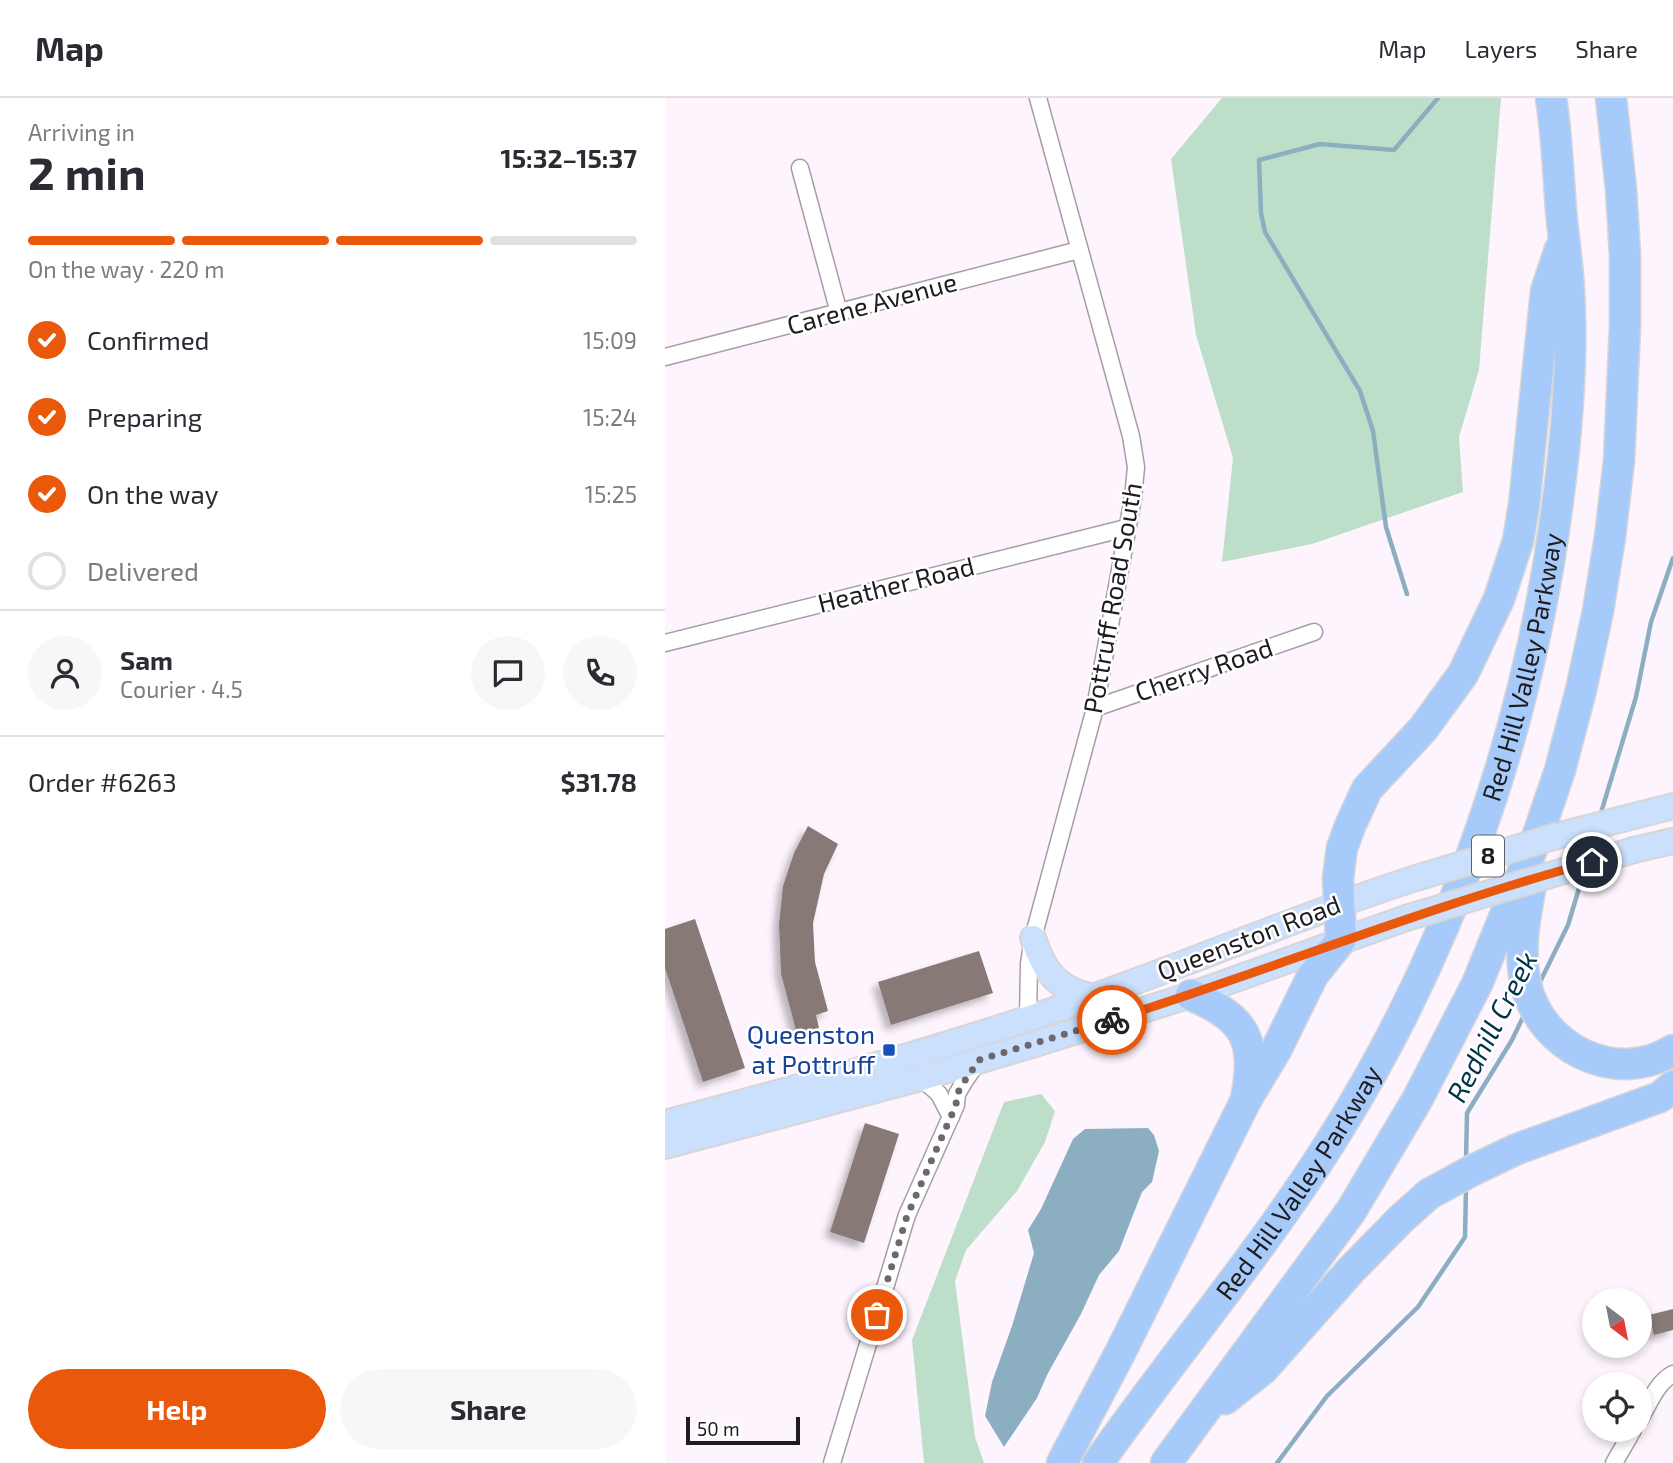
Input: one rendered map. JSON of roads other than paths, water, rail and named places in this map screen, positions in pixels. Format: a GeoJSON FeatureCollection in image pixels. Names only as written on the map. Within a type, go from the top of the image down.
{"type":"FeatureCollection","features":[{"type":"Feature","properties":{"kind":"highway","name":"Red Hill Valley Parkway"},"geometry":{"type":"LineString","coordinates":[[1098,1463],[1220,1301],[1330,1143],[1376,1065],[1417,986],[1470,860],[1505,762],[1533,647],[1554,533],[1564,454],[1569,291],[1551,98]]}},
{"type":"Feature","properties":{"kind":"highway","name":"Red Hill Valley Parkway"},"geometry":{"type":"LineString","coordinates":[[1166,1463],[1351,1212],[1410,1111],[1477,984],[1539,832],[1560,770],[1581,690],[1610,537],[1619,461],[1625,255],[1611,98]]}},
{"type":"Feature","properties":{"kind":"highway"},"geometry":{"type":"LineString","coordinates":[[1062,1463],[1246,1100],[1276,1050],[1313,975],[1341,940],[1338,878],[1342,848],[1367,789],[1441,706],[1464,674],[1499,599],[1520,529],[1546,291],[1563,240]]}},
{"type":"Feature","properties":{"kind":"highway"},"geometry":{"type":"LineString","coordinates":[[1539,832],[1521,944],[1523,970],[1533,1007],[1551,1032],[1594,1060],[1629,1064],[1673,1050]]}},
{"type":"Feature","properties":{"kind":"highway"},"geometry":{"type":"LineString","coordinates":[[1191,995],[1219,1007],[1241,1030],[1250,1058],[1246,1100]]}},
{"type":"Feature","properties":{"kind":"highway"},"geometry":{"type":"LineString","coordinates":[[1195,1423],[1263,1369],[1351,1270],[1429,1194],[1517,1149],[1660,1097],[1673,1086]]}},
{"type":"Feature","properties":{"kind":"main road","name":"Queenston Road"},"geometry":{"type":"LineString","coordinates":[[665,1122],[899,1059],[1028,1019],[1159,973],[1339,902],[1673,806]]}},
{"type":"Feature","properties":{"kind":"main road","name":"Queenston Road"},"geometry":{"type":"LineString","coordinates":[[665,1146],[921,1078],[1191,995],[1406,918],[1673,841]]}},
{"type":"Feature","properties":{"kind":"main road"},"geometry":{"type":"LineString","coordinates":[[1033,938],[1042,962],[1056,980],[1074,993],[1092,997]]}},
{"type":"Feature","properties":{"kind":"street","name":"Pottruff Road South"},"geometry":{"type":"LineString","coordinates":[[1028,1019],[1029,964],[1033,938],[1095,708],[1133,498],[1136,467],[1131,436],[1038,98]]}},
{"type":"Feature","properties":{"kind":"street"},"geometry":{"type":"LineString","coordinates":[[800,168],[839,313]]}},
{"type":"Feature","properties":{"kind":"street","name":"Carene Avenue"},"geometry":{"type":"LineString","coordinates":[[665,357],[1079,250]]}},
{"type":"Feature","properties":{"kind":"street","name":"Heather Road"},"geometry":{"type":"LineString","coordinates":[[665,643],[1126,528]]}},
{"type":"Feature","properties":{"kind":"street","name":"Cherry Road"},"geometry":{"type":"LineString","coordinates":[[1095,708],[1314,632]]}},
{"type":"Feature","properties":{"kind":"street"},"geometry":{"type":"LineString","coordinates":[[832,1463],[907,1216],[956,1105],[957,1094],[979,1060]]}},
{"type":"Feature","properties":{"kind":"street"},"geometry":{"type":"LineString","coordinates":[[921,1078],[939,1094],[951,1116]]}},
{"type":"Feature","properties":{"kind":"street"},"geometry":{"type":"LineString","coordinates":[[1652,1399],[1666,1377],[1673,1374]]}},
{"type":"Feature","properties":{"kind":"street"},"geometry":{"type":"LineString","coordinates":[[1614,1463],[1626,1442]]}},
{"type":"Feature","properties":{"kind":"water"},"geometry":{"type":"Polygon","coordinates":[[[1148,1128],[1154,1135],[1159,1151],[1152,1182],[1142,1192],[1119,1251],[1099,1275],[1037,1398],[1004,1447],[985,1416],[992,1382],[1034,1253],[1028,1230],[1041,1209],[1073,1139],[1085,1129],[1148,1128]]]}},
{"type":"Feature","properties":{"kind":"waterway"},"geometry":{"type":"LineString","coordinates":[[1407,594],[1386,527],[1373,431],[1360,391],[1265,232],[1261,213],[1259,160],[1320,144],[1394,150],[1438,98]]}},
{"type":"Feature","properties":{"kind":"waterway","name":"Redhill Creek"},"geometry":{"type":"LineString","coordinates":[[1600,816],[1636,697],[1651,622],[1673,558]]}},
{"type":"Feature","properties":{"kind":"waterway","name":"Redhill Creek"},"geometry":{"type":"LineString","coordinates":[[1589,853],[1595,835]]}},
{"type":"Feature","properties":{"kind":"waterway","name":"Redhill Creek"},"geometry":{"type":"LineString","coordinates":[[1539,984],[1568,925],[1583,875]]}},
{"type":"Feature","properties":{"kind":"waterway","name":"Redhill Creek"},"geometry":{"type":"LineString","coordinates":[[1466,1160],[1467,1113],[1512,1040],[1525,1013]]}},
{"type":"Feature","properties":{"kind":"waterway","name":"Redhill Creek"},"geometry":{"type":"LineString","coordinates":[[1277,1463],[1327,1396],[1418,1307],[1465,1237],[1466,1187]]}},
{"type":"Feature","properties":{"kind":"place","name":"Queenston at Pottruff"},"geometry":{"type":"Point","coordinates":[889,1050]}}]}
